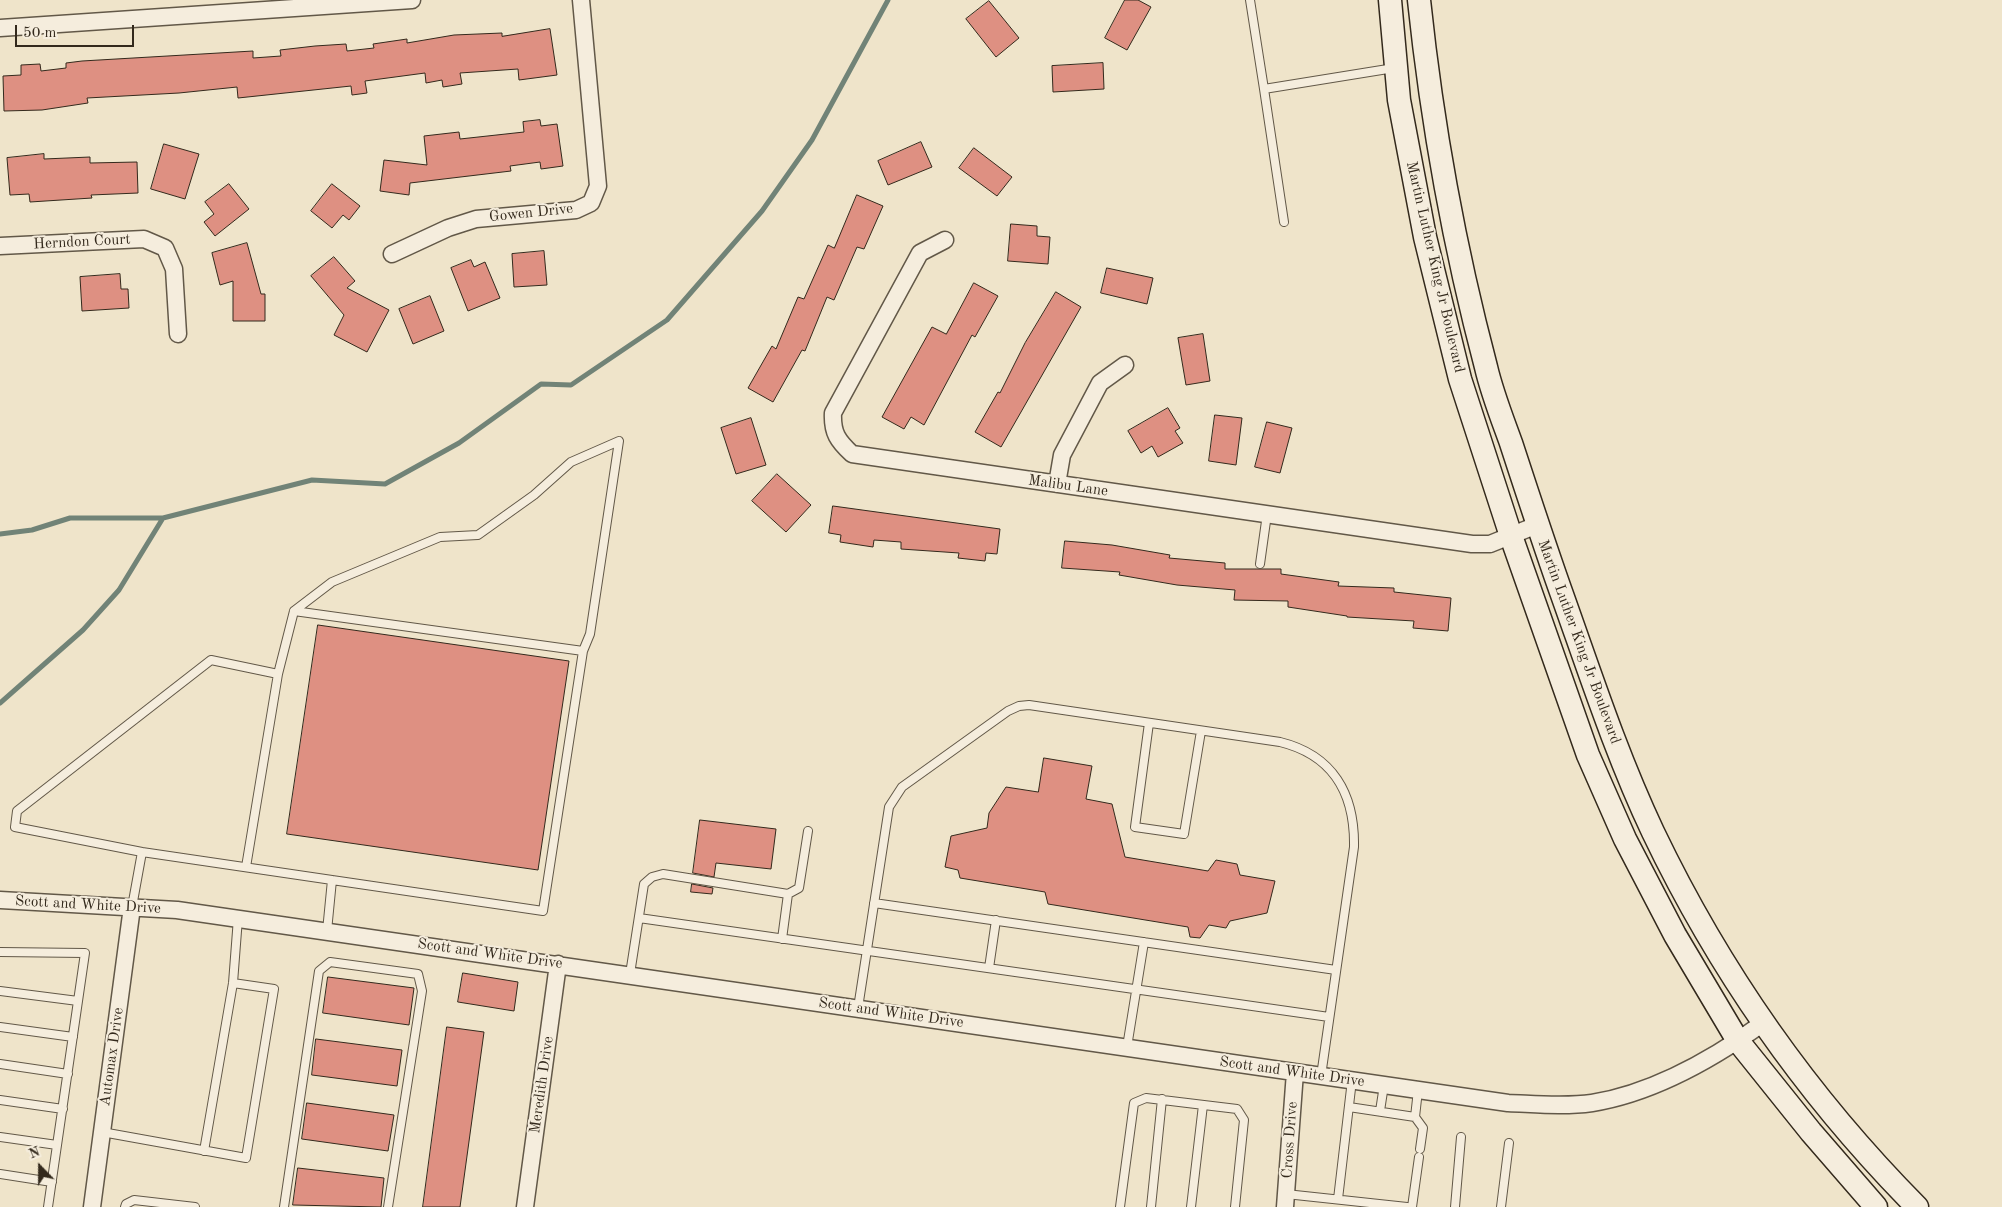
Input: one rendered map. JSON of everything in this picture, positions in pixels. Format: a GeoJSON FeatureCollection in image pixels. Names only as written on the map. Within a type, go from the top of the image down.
{"type":"FeatureCollection","features":[{"type":"Feature","properties":{"kind":"main road","name":"Martin Luther King Jr Boulevard"},"geometry":{"type":"LineString","coordinates":[[1390,0],[1400,100],[1430,256],[1460,379],[1511,536],[1588,755],[1625,839],[1675,935],[1738,1041],[1811,1132],[1876,1207]]}},
{"type":"Feature","properties":{"kind":"main road","name":"Martin Luther King Jr Boulevard"},"geometry":{"type":"LineString","coordinates":[[1419,0],[1429,95],[1452,228],[1486,370],[1537,525],[1616,745],[1653,832],[1701,922],[1763,1022],[1835,1117],[1916,1207]]}},
{"type":"Feature","properties":{"kind":"street"},"geometry":{"type":"LineString","coordinates":[[0,28],[412,0]]}},
{"type":"Feature","properties":{"kind":"street","name":"Gowen Drive"},"geometry":{"type":"LineString","coordinates":[[392,254],[448,228],[476,219],[576,210],[592,203],[598,186],[581,0]]}},
{"type":"Feature","properties":{"kind":"street","name":"Herndon Court"},"geometry":{"type":"LineString","coordinates":[[0,246],[144,239],[165,248],[174,269],[178,334]]}},
{"type":"Feature","properties":{"kind":"street","name":"Malibu Lane"},"geometry":{"type":"LineString","coordinates":[[945,240],[920,253],[833,413],[832,427],[837,440],[852,454],[1472,544],[1490,544],[1537,525]]}},
{"type":"Feature","properties":{"kind":"street"},"geometry":{"type":"LineString","coordinates":[[1056,484],[1062,455],[1100,384],[1125,365]]}},
{"type":"Feature","properties":{"kind":"street","name":"Scott and White Drive"},"geometry":{"type":"LineString","coordinates":[[0,900],[132,906],[238,918],[1508,1103],[1554,1106],[1592,1103],[1636,1092],[1677,1076],[1738,1041],[1763,1022]]}},
{"type":"Feature","properties":{"kind":"street","name":"Automax Drive"},"geometry":{"type":"LineString","coordinates":[[92,1207],[132,906]]}},
{"type":"Feature","properties":{"kind":"street","name":"Meredith Drive"},"geometry":{"type":"LineString","coordinates":[[525,1207],[558,964]]}},
{"type":"Feature","properties":{"kind":"street","name":"Cross Drive"},"geometry":{"type":"LineString","coordinates":[[1285,1200],[1295,1072]]}},
{"type":"Feature","properties":{"kind":"lane"},"geometry":{"type":"LineString","coordinates":[[1250,0],[1284,222]]}},
{"type":"Feature","properties":{"kind":"lane"},"geometry":{"type":"LineString","coordinates":[[1264,89],[1396,67]]}},
{"type":"Feature","properties":{"kind":"lane"},"geometry":{"type":"LineString","coordinates":[[246,867],[278,674],[294,611],[332,582],[440,537],[478,536],[534,495],[571,462],[618,441],[590,634],[583,651],[543,911],[142,852],[15,827],[17,812],[211,660],[278,674]]}},
{"type":"Feature","properties":{"kind":"lane"},"geometry":{"type":"LineString","coordinates":[[1260,564],[1267,514]]}},
{"type":"Feature","properties":{"kind":"lane"},"geometry":{"type":"LineString","coordinates":[[294,611],[583,651]]}},
{"type":"Feature","properties":{"kind":"lane"},"geometry":{"type":"LineString","coordinates":[[858,1008],[889,807],[894,798],[902,787],[1008,711],[1019,706],[1029,705],[1297,746],[1314,755],[1328,767],[1341,784],[1352,816],[1354,847],[1321,1076]]}},
{"type":"Feature","properties":{"kind":"lane"},"geometry":{"type":"LineString","coordinates":[[1149,723],[1135,827],[1184,834],[1201,731]]}},
{"type":"Feature","properties":{"kind":"lane"},"geometry":{"type":"LineString","coordinates":[[630,974],[644,884],[652,877],[663,874],[788,894],[799,888],[808,831]]}},
{"type":"Feature","properties":{"kind":"lane"},"geometry":{"type":"LineString","coordinates":[[132,906],[142,852]]}},
{"type":"Feature","properties":{"kind":"lane"},"geometry":{"type":"LineString","coordinates":[[328,931],[332,880]]}},
{"type":"Feature","properties":{"kind":"lane"},"geometry":{"type":"LineString","coordinates":[[782,939],[788,894]]}},
{"type":"Feature","properties":{"kind":"lane"},"geometry":{"type":"LineString","coordinates":[[874,903],[1336,970]]}},
{"type":"Feature","properties":{"kind":"lane"},"geometry":{"type":"LineString","coordinates":[[204,1151],[233,983],[238,918]]}},
{"type":"Feature","properties":{"kind":"lane"},"geometry":{"type":"LineString","coordinates":[[639,918],[1330,1016]]}},
{"type":"Feature","properties":{"kind":"lane"},"geometry":{"type":"LineString","coordinates":[[989,968],[996,920]]}},
{"type":"Feature","properties":{"kind":"lane"},"geometry":{"type":"LineString","coordinates":[[1127,1048],[1144,942]]}},
{"type":"Feature","properties":{"kind":"lane"},"geometry":{"type":"LineString","coordinates":[[0,952],[85,953],[48,1207]]}},
{"type":"Feature","properties":{"kind":"lane"},"geometry":{"type":"LineString","coordinates":[[284,1207],[319,971],[330,962],[418,974],[422,991],[388,1207]]}},
{"type":"Feature","properties":{"kind":"lane"},"geometry":{"type":"LineString","coordinates":[[102,1132],[246,1158],[274,989],[233,983]]}},
{"type":"Feature","properties":{"kind":"lane"},"geometry":{"type":"LineString","coordinates":[[0,991],[78,1001]]}},
{"type":"Feature","properties":{"kind":"lane"},"geometry":{"type":"LineString","coordinates":[[0,1027],[73,1037]]}},
{"type":"Feature","properties":{"kind":"lane"},"geometry":{"type":"LineString","coordinates":[[0,1064],[68,1074]]}},
{"type":"Feature","properties":{"kind":"lane"},"geometry":{"type":"LineString","coordinates":[[1338,1199],[1352,1080]]}},
{"type":"Feature","properties":{"kind":"lane"},"geometry":{"type":"LineString","coordinates":[[1380,1111],[1384,1085]]}},
{"type":"Feature","properties":{"kind":"lane"},"geometry":{"type":"LineString","coordinates":[[1412,1207],[1422,1128],[1416,1117],[1418,1090]]}},
{"type":"Feature","properties":{"kind":"lane"},"geometry":{"type":"LineString","coordinates":[[1120,1207],[1134,1103],[1146,1098],[1236,1109],[1244,1120],[1234,1207]]}},
{"type":"Feature","properties":{"kind":"lane"},"geometry":{"type":"LineString","coordinates":[[0,1100],[63,1109]]}},
{"type":"Feature","properties":{"kind":"lane"},"geometry":{"type":"LineString","coordinates":[[1151,1207],[1162,1100]]}},
{"type":"Feature","properties":{"kind":"lane"},"geometry":{"type":"LineString","coordinates":[[1191,1207],[1202,1105]]}},
{"type":"Feature","properties":{"kind":"lane"},"geometry":{"type":"LineString","coordinates":[[1349,1108],[1416,1117]]}},
{"type":"Feature","properties":{"kind":"lane"},"geometry":{"type":"LineString","coordinates":[[0,1137],[57,1145]]}},
{"type":"Feature","properties":{"kind":"lane"},"geometry":{"type":"LineString","coordinates":[[1455,1207],[1461,1138]]}},
{"type":"Feature","properties":{"kind":"lane"},"geometry":{"type":"LineString","coordinates":[[1501,1207],[1508,1143]]}},
{"type":"Feature","properties":{"kind":"lane"},"geometry":{"type":"LineString","coordinates":[[0,1174],[52,1182]]}},
{"type":"Feature","properties":{"kind":"lane"},"geometry":{"type":"LineString","coordinates":[[1285,1200],[1338,1199],[1407,1207]]}},
{"type":"Feature","properties":{"kind":"lane"},"geometry":{"type":"LineString","coordinates":[[125,1207],[126,1204],[134,1200],[154,1205],[195,1207]]}},
{"type":"Feature","properties":{"kind":"building"},"geometry":{"type":"Polygon","coordinates":[[[1125,0],[1138,0],[1151,7],[1127,50],[1105,38],[1125,0]]]}},
{"type":"Feature","properties":{"kind":"building"},"geometry":{"type":"Polygon","coordinates":[[[989,1],[1019,38],[996,57],[966,19],[989,1]]]}},
{"type":"Feature","properties":{"kind":"building"},"geometry":{"type":"Polygon","coordinates":[[[550,29],[557,75],[519,80],[518,69],[460,73],[462,84],[443,87],[442,80],[426,83],[425,73],[365,81],[367,93],[352,95],[351,86],[238,98],[237,87],[179,93],[87,98],[88,103],[42,110],[4,111],[3,76],[21,75],[21,65],[40,64],[41,71],[66,68],[66,63],[82,61],[253,51],[253,58],[281,56],[280,50],[315,46],[346,44],[347,51],[374,48],[373,44],[407,39],[407,43],[454,35],[502,33],[502,36],[550,29]]]}},
{"type":"Feature","properties":{"kind":"building"},"geometry":{"type":"Polygon","coordinates":[[[1103,63],[1104,89],[1053,92],[1052,66],[1103,63]]]}},
{"type":"Feature","properties":{"kind":"building"},"geometry":{"type":"Polygon","coordinates":[[[540,120],[541,126],[557,124],[563,166],[541,169],[540,162],[510,166],[511,171],[410,183],[409,195],[380,191],[384,160],[427,165],[424,136],[459,132],[460,139],[524,132],[523,122],[540,120]]]}},
{"type":"Feature","properties":{"kind":"building"},"geometry":{"type":"Polygon","coordinates":[[[921,142],[932,167],[888,185],[878,161],[921,142]]]}},
{"type":"Feature","properties":{"kind":"building"},"geometry":{"type":"Polygon","coordinates":[[[164,144],[199,154],[185,199],[151,189],[164,144]]]}},
{"type":"Feature","properties":{"kind":"building"},"geometry":{"type":"Polygon","coordinates":[[[974,148],[1012,177],[997,196],[959,168],[974,148]]]}},
{"type":"Feature","properties":{"kind":"building"},"geometry":{"type":"Polygon","coordinates":[[[44,154],[44,159],[90,157],[90,163],[137,162],[138,193],[91,195],[92,198],[30,202],[29,194],[10,195],[7,158],[44,154]]]}},
{"type":"Feature","properties":{"kind":"building"},"geometry":{"type":"Polygon","coordinates":[[[229,184],[249,209],[215,236],[204,222],[214,214],[205,202],[229,184]]]}},
{"type":"Feature","properties":{"kind":"building"},"geometry":{"type":"Polygon","coordinates":[[[332,184],[360,206],[349,220],[343,215],[332,228],[311,211],[332,184]]]}},
{"type":"Feature","properties":{"kind":"building"},"geometry":{"type":"Polygon","coordinates":[[[857,195],[883,206],[864,249],[857,247],[834,300],[827,297],[805,351],[802,350],[773,402],[748,388],[772,346],[776,349],[798,297],[804,299],[828,245],[834,248],[857,195]]]}},
{"type":"Feature","properties":{"kind":"building"},"geometry":{"type":"Polygon","coordinates":[[[1011,224],[1037,226],[1037,236],[1050,237],[1048,264],[1008,261],[1011,224]]]}},
{"type":"Feature","properties":{"kind":"building"},"geometry":{"type":"Polygon","coordinates":[[[247,243],[261,294],[265,294],[265,321],[233,321],[233,281],[220,285],[212,253],[247,243]]]}},
{"type":"Feature","properties":{"kind":"building"},"geometry":{"type":"Polygon","coordinates":[[[544,251],[547,285],[514,287],[512,254],[544,251]]]}},
{"type":"Feature","properties":{"kind":"building"},"geometry":{"type":"Polygon","coordinates":[[[334,257],[355,281],[347,288],[389,310],[367,352],[334,335],[344,315],[311,276],[334,257]]]}},
{"type":"Feature","properties":{"kind":"building"},"geometry":{"type":"Polygon","coordinates":[[[471,260],[474,267],[485,262],[500,298],[468,311],[451,268],[471,260]]]}},
{"type":"Feature","properties":{"kind":"building"},"geometry":{"type":"Polygon","coordinates":[[[1107,268],[1153,278],[1147,304],[1101,293],[1107,268]]]}},
{"type":"Feature","properties":{"kind":"building"},"geometry":{"type":"Polygon","coordinates":[[[120,274],[121,289],[128,289],[129,308],[82,311],[80,277],[120,274]]]}},
{"type":"Feature","properties":{"kind":"building"},"geometry":{"type":"Polygon","coordinates":[[[974,283],[998,296],[975,337],[972,335],[924,425],[911,417],[904,429],[882,417],[932,327],[946,334],[974,283]]]}},
{"type":"Feature","properties":{"kind":"building"},"geometry":{"type":"Polygon","coordinates":[[[1056,292],[1081,307],[1001,447],[975,432],[998,392],[1000,393],[1025,343],[1056,292]]]}},
{"type":"Feature","properties":{"kind":"building"},"geometry":{"type":"Polygon","coordinates":[[[430,296],[444,331],[413,344],[399,309],[430,296]]]}},
{"type":"Feature","properties":{"kind":"building"},"geometry":{"type":"Polygon","coordinates":[[[1203,334],[1210,381],[1186,385],[1178,338],[1203,334]]]}},
{"type":"Feature","properties":{"kind":"building"},"geometry":{"type":"Polygon","coordinates":[[[1168,408],[1180,428],[1175,431],[1183,443],[1158,457],[1152,446],[1141,453],[1128,431],[1168,408]]]}},
{"type":"Feature","properties":{"kind":"building"},"geometry":{"type":"Polygon","coordinates":[[[1215,415],[1242,418],[1236,465],[1209,461],[1215,415]]]}},
{"type":"Feature","properties":{"kind":"building"},"geometry":{"type":"Polygon","coordinates":[[[751,418],[766,465],[736,474],[721,428],[751,418]]]}},
{"type":"Feature","properties":{"kind":"building"},"geometry":{"type":"Polygon","coordinates":[[[1267,422],[1292,428],[1280,473],[1255,467],[1267,422]]]}},
{"type":"Feature","properties":{"kind":"building"},"geometry":{"type":"Polygon","coordinates":[[[777,474],[811,505],[786,532],[752,501],[777,474]]]}},
{"type":"Feature","properties":{"kind":"building"},"geometry":{"type":"Polygon","coordinates":[[[833,506],[1000,529],[997,554],[986,553],[985,561],[958,558],[959,553],[901,549],[901,542],[874,540],[873,547],[840,542],[841,535],[829,533],[833,506]]]}},
{"type":"Feature","properties":{"kind":"building"},"geometry":{"type":"Polygon","coordinates":[[[1065,541],[1112,545],[1170,555],[1169,558],[1225,563],[1225,569],[1281,569],[1281,574],[1339,582],[1338,586],[1394,588],[1394,592],[1451,598],[1448,631],[1413,628],[1414,621],[1347,617],[1288,607],[1288,601],[1234,600],[1235,590],[1177,585],[1119,575],[1120,572],[1062,568],[1065,541]]]}},
{"type":"Feature","properties":{"kind":"building"},"geometry":{"type":"Polygon","coordinates":[[[318,625],[569,661],[538,870],[287,834],[318,625]]]}},
{"type":"Feature","properties":{"kind":"building"},"geometry":{"type":"Polygon","coordinates":[[[1044,758],[1092,766],[1086,799],[1112,804],[1125,857],[1208,871],[1216,860],[1237,864],[1240,875],[1275,881],[1267,913],[1230,921],[1226,928],[1209,925],[1200,938],[1190,937],[1188,927],[1048,904],[1045,892],[960,878],[958,870],[945,867],[951,836],[987,828],[989,813],[1006,787],[1038,792],[1044,758]]]}},
{"type":"Feature","properties":{"kind":"building"},"geometry":{"type":"Polygon","coordinates":[[[700,820],[776,829],[771,869],[716,863],[714,877],[693,873],[700,820]]]}},
{"type":"Feature","properties":{"kind":"building"},"geometry":{"type":"Polygon","coordinates":[[[692,884],[713,888],[712,894],[691,892],[692,884]]]}},
{"type":"Feature","properties":{"kind":"building"},"geometry":{"type":"Polygon","coordinates":[[[463,973],[518,982],[514,1011],[458,1002],[463,973]]]}},
{"type":"Feature","properties":{"kind":"building"},"geometry":{"type":"Polygon","coordinates":[[[328,977],[414,988],[409,1025],[323,1013],[328,977]]]}},
{"type":"Feature","properties":{"kind":"building"},"geometry":{"type":"Polygon","coordinates":[[[447,1027],[484,1032],[460,1207],[423,1207],[447,1027]]]}},
{"type":"Feature","properties":{"kind":"building"},"geometry":{"type":"Polygon","coordinates":[[[316,1039],[402,1050],[397,1086],[312,1075],[316,1039]]]}},
{"type":"Feature","properties":{"kind":"building"},"geometry":{"type":"Polygon","coordinates":[[[307,1103],[394,1115],[388,1151],[302,1139],[307,1103]]]}},
{"type":"Feature","properties":{"kind":"building"},"geometry":{"type":"Polygon","coordinates":[[[298,1168],[384,1178],[381,1207],[293,1205],[298,1168]]]}},
{"type":"Feature","properties":{"kind":"waterway"},"geometry":{"type":"LineString","coordinates":[[0,703],[83,630],[119,590],[163,518],[312,480],[385,484],[459,443],[541,384],[571,385],[667,320],[762,211],[812,140],[888,0]]}},
{"type":"Feature","properties":{"kind":"waterway"},"geometry":{"type":"LineString","coordinates":[[0,534],[32,530],[70,518],[163,518]]}}]}
